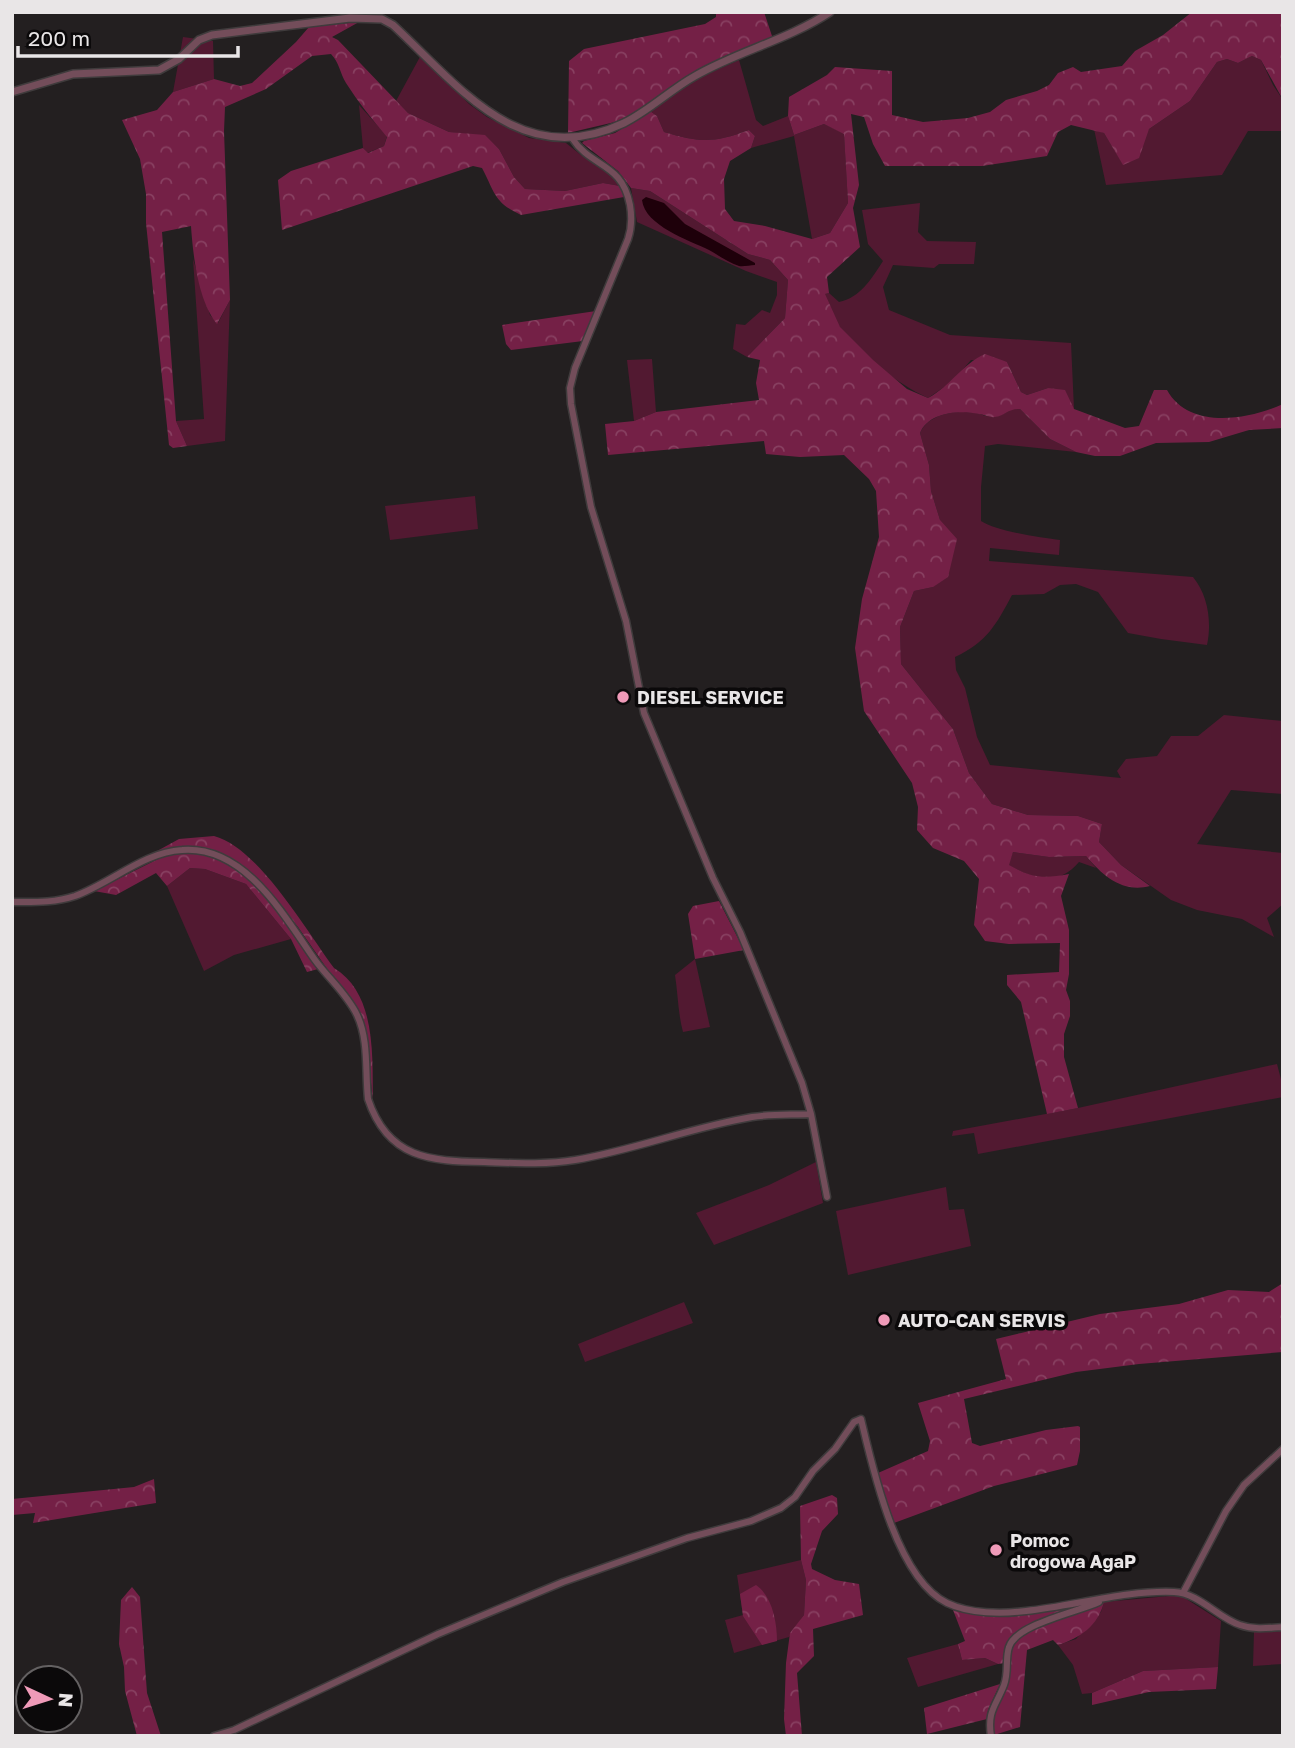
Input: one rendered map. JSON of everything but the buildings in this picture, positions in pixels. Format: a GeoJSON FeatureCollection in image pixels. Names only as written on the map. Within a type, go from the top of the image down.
{"type":"FeatureCollection","features":[{"type":"Feature","properties":{"kind":"street"},"geometry":{"type":"LineString","coordinates":[[12,92],[73,74],[159,70],[179,59],[198,40],[212,35],[350,18],[374,18],[393,25],[467,96],[492,115],[538,135],[572,138],[626,122],[692,77],[802,29],[830,12]]}},
{"type":"Feature","properties":{"kind":"street"},"geometry":{"type":"LineString","coordinates":[[572,138],[622,181],[632,219],[624,250],[575,368],[570,388],[591,507],[626,621],[644,713],[708,866],[740,932],[802,1083],[827,1197]]}},
{"type":"Feature","properties":{"kind":"street"},"geometry":{"type":"LineString","coordinates":[[12,902],[54,901],[77,895],[156,856],[182,850],[197,850],[229,861],[247,874],[264,892],[351,1004],[361,1027],[368,1099],[372,1109],[392,1138],[419,1157],[462,1162],[562,1162],[752,1117],[810,1114]]}},
{"type":"Feature","properties":{"kind":"street"},"geometry":{"type":"LineString","coordinates":[[214,1736],[234,1730],[438,1634],[563,1582],[687,1538],[751,1521],[781,1508],[795,1497],[854,1422],[861,1419],[876,1478],[895,1534],[908,1562],[937,1597],[955,1606],[999,1612],[1027,1611],[1104,1599],[1166,1592],[1183,1593],[1238,1624],[1254,1628],[1283,1627]]}},
{"type":"Feature","properties":{"kind":"street"},"geometry":{"type":"LineString","coordinates":[[1183,1593],[1226,1511],[1244,1485],[1283,1449]]}},
{"type":"Feature","properties":{"kind":"street"},"geometry":{"type":"LineString","coordinates":[[991,1736],[990,1715],[1004,1685],[1009,1646],[1016,1635],[1104,1599]]}},
{"type":"Feature","properties":{"kind":"shaded area"},"geometry":{"type":"Polygon","coordinates":[[[183,37],[213,41],[214,79],[173,92],[183,37]]]}},
{"type":"Feature","properties":{"kind":"shaded area"},"geometry":{"type":"Polygon","coordinates":[[[421,55],[469,104],[487,117],[529,138],[566,143],[616,179],[620,186],[603,183],[565,191],[525,189],[514,177],[499,149],[485,136],[449,132],[408,113],[396,101],[421,55]]]}},
{"type":"Feature","properties":{"kind":"shaded area"},"geometry":{"type":"Polygon","coordinates":[[[1252,56],[1261,60],[1283,100],[1283,131],[1248,131],[1222,175],[1106,185],[1094,129],[1104,133],[1123,164],[1149,129],[1190,101],[1217,62],[1227,59],[1238,63],[1252,56]]]}},
{"type":"Feature","properties":{"kind":"shaded area"},"geometry":{"type":"Polygon","coordinates":[[[739,60],[756,120],[763,126],[788,116],[794,135],[824,124],[844,133],[848,203],[830,233],[812,239],[794,136],[751,148],[755,136],[749,130],[716,139],[688,138],[664,132],[657,116],[650,111],[694,80],[739,60]]]}},
{"type":"Feature","properties":{"kind":"shaded area"},"geometry":{"type":"Polygon","coordinates":[[[359,105],[387,136],[384,146],[367,153],[363,148],[359,105]]]}},
{"type":"Feature","properties":{"kind":"shaded area"},"geometry":{"type":"Polygon","coordinates":[[[631,188],[650,191],[748,254],[770,260],[788,280],[785,318],[747,357],[733,349],[736,324],[745,325],[762,310],[770,313],[777,295],[777,282],[746,271],[637,222],[631,188]]]}},
{"type":"Feature","properties":{"kind":"shaded area"},"geometry":{"type":"Polygon","coordinates":[[[646,197],[664,203],[685,224],[755,265],[735,265],[659,225],[645,209],[642,200],[646,197]]]}},
{"type":"Feature","properties":{"kind":"shaded area"},"geometry":{"type":"Polygon","coordinates":[[[920,203],[918,232],[927,241],[976,242],[974,264],[939,264],[934,268],[893,265],[883,287],[889,310],[950,335],[1071,343],[1074,409],[1048,388],[1027,395],[1021,392],[1007,362],[971,360],[953,381],[928,398],[881,368],[841,329],[824,294],[829,293],[839,302],[846,300],[865,286],[883,261],[868,244],[862,210],[920,203]]]}},
{"type":"Feature","properties":{"kind":"shaded area"},"geometry":{"type":"Polygon","coordinates":[[[193,259],[210,315],[218,323],[230,300],[225,441],[187,446],[176,421],[204,419],[193,259]]]}},
{"type":"Feature","properties":{"kind":"shaded area"},"geometry":{"type":"Polygon","coordinates":[[[652,359],[656,412],[634,421],[627,360],[652,359]]]}},
{"type":"Feature","properties":{"kind":"shaded area"},"geometry":{"type":"Polygon","coordinates":[[[1014,408],[1020,409],[1050,439],[1076,452],[998,444],[985,446],[981,521],[1008,531],[1060,540],[1059,555],[990,548],[989,561],[1193,577],[1205,600],[1209,618],[1208,636],[1207,645],[1128,633],[1098,592],[1076,584],[1060,585],[1044,594],[1012,595],[990,632],[955,657],[956,670],[965,688],[977,737],[990,765],[1121,778],[1117,771],[1126,759],[1157,756],[1171,736],[1198,736],[1224,715],[1283,721],[1283,794],[1231,790],[1197,844],[1283,853],[1283,904],[1267,918],[1274,937],[1242,919],[1197,910],[1171,900],[1121,865],[1099,842],[1102,824],[1078,816],[1028,815],[992,804],[969,773],[953,729],[901,664],[900,627],[914,591],[933,587],[940,520],[931,491],[929,465],[920,433],[930,421],[944,414],[969,412],[993,417],[1014,408]]]}},
{"type":"Feature","properties":{"kind":"shaded area"},"geometry":{"type":"Polygon","coordinates":[[[475,496],[478,529],[390,540],[385,506],[475,496]]]}},
{"type":"Feature","properties":{"kind":"shaded area"},"geometry":{"type":"Polygon","coordinates":[[[1013,852],[1049,857],[1086,856],[1096,868],[1079,862],[1063,875],[1054,878],[1036,877],[1008,865],[1013,852]]]}},
{"type":"Feature","properties":{"kind":"shaded area"},"geometry":{"type":"Polygon","coordinates":[[[190,868],[205,869],[246,884],[291,939],[234,955],[204,971],[167,886],[190,868]]]}},
{"type":"Feature","properties":{"kind":"shaded area"},"geometry":{"type":"Polygon","coordinates":[[[695,959],[710,1027],[683,1032],[675,975],[695,959]]]}},
{"type":"Feature","properties":{"kind":"shaded area"},"geometry":{"type":"Polygon","coordinates":[[[1277,1064],[1283,1097],[978,1154],[974,1133],[952,1136],[953,1131],[1078,1108],[1277,1064]]]}},
{"type":"Feature","properties":{"kind":"shaded area"},"geometry":{"type":"Polygon","coordinates":[[[816,1162],[823,1203],[714,1245],[696,1213],[769,1185],[816,1162]]]}},
{"type":"Feature","properties":{"kind":"shaded area"},"geometry":{"type":"Polygon","coordinates":[[[946,1187],[949,1210],[964,1209],[971,1246],[848,1275],[836,1211],[946,1187]]]}},
{"type":"Feature","properties":{"kind":"shaded area"},"geometry":{"type":"Polygon","coordinates":[[[684,1302],[693,1323],[585,1362],[578,1344],[684,1302]]]}},
{"type":"Feature","properties":{"kind":"shaded area"},"geometry":{"type":"Polygon","coordinates":[[[801,1560],[806,1580],[804,1615],[789,1637],[734,1653],[725,1620],[743,1615],[737,1575],[801,1560]]]}},
{"type":"Feature","properties":{"kind":"shaded area"},"geometry":{"type":"Polygon","coordinates":[[[1180,1595],[1221,1621],[1218,1667],[1143,1671],[1092,1693],[1082,1694],[1073,1665],[1058,1645],[1076,1639],[1101,1612],[1104,1602],[1180,1595]]]}},
{"type":"Feature","properties":{"kind":"shaded area"},"geometry":{"type":"Polygon","coordinates":[[[1283,1631],[1283,1664],[1253,1666],[1254,1632],[1283,1631]]]}},
{"type":"Feature","properties":{"kind":"shaded area"},"geometry":{"type":"Polygon","coordinates":[[[958,1644],[962,1660],[985,1658],[998,1664],[918,1687],[907,1658],[958,1644]]]}},
{"type":"Feature","properties":{"kind":"green space"},"geometry":{"type":"Polygon","coordinates":[[[716,12],[764,12],[773,39],[692,73],[642,110],[615,122],[568,133],[569,61],[584,49],[705,24],[716,17],[716,12]]]}},
{"type":"Feature","properties":{"kind":"green space"},"geometry":{"type":"Polygon","coordinates":[[[1192,12],[1283,14],[1283,100],[1261,60],[1252,56],[1238,63],[1227,59],[1217,62],[1190,101],[1149,129],[1139,158],[1123,165],[1104,133],[1071,125],[1058,132],[1047,156],[982,166],[885,166],[873,144],[864,117],[851,114],[859,185],[853,208],[860,247],[827,277],[829,293],[825,294],[840,327],[907,389],[928,398],[985,354],[1007,362],[1021,392],[1027,395],[1048,388],[1065,390],[1074,409],[1125,428],[1139,426],[1154,390],[1167,390],[1177,403],[1189,411],[1220,418],[1253,414],[1283,404],[1283,428],[1249,430],[1209,442],[1156,443],[1120,456],[1095,456],[1076,452],[1050,439],[1020,409],[993,417],[971,413],[945,414],[930,421],[920,433],[929,465],[931,491],[940,520],[957,539],[948,577],[933,587],[914,591],[900,627],[901,664],[953,729],[969,773],[992,804],[1028,815],[1078,816],[1102,824],[1099,842],[1121,865],[1150,886],[1131,887],[1115,882],[1086,856],[1049,857],[1013,852],[1009,865],[1024,873],[1045,877],[1069,874],[1061,896],[1069,930],[1069,974],[1066,990],[1070,1001],[1070,1016],[1064,1034],[1064,1057],[1078,1108],[1047,1114],[1021,1002],[1007,985],[1007,975],[1059,972],[1060,943],[1009,944],[985,941],[974,925],[979,879],[964,861],[933,848],[917,830],[918,807],[912,783],[864,711],[855,648],[862,599],[879,537],[876,491],[869,479],[844,455],[800,457],[766,454],[764,441],[608,455],[605,424],[634,421],[656,412],[759,400],[756,383],[760,360],[747,357],[785,318],[788,280],[770,260],[748,254],[650,191],[631,188],[618,171],[582,143],[615,133],[650,111],[657,116],[664,132],[688,138],[716,139],[749,130],[755,136],[751,148],[730,161],[724,179],[725,209],[734,221],[812,239],[830,233],[848,203],[844,134],[824,124],[794,135],[788,116],[789,97],[827,75],[835,67],[892,71],[892,115],[923,122],[968,118],[990,112],[1006,100],[1037,91],[1049,85],[1058,73],[1073,67],[1081,72],[1122,66],[1135,51],[1163,35],[1192,12]]]}},
{"type":"Feature","properties":{"kind":"green space"},"geometry":{"type":"Polygon","coordinates":[[[359,22],[332,37],[338,40],[408,113],[449,132],[485,135],[499,149],[514,177],[525,189],[565,191],[603,183],[620,186],[624,197],[521,215],[500,201],[482,168],[473,166],[282,230],[278,180],[291,171],[363,148],[368,153],[384,146],[387,137],[351,90],[331,54],[312,56],[266,89],[225,107],[230,300],[217,324],[201,291],[191,226],[162,232],[176,421],[187,446],[173,448],[169,445],[146,223],[146,194],[140,159],[122,120],[157,110],[173,92],[214,79],[240,86],[252,83],[309,27],[359,22]]]}},
{"type":"Feature","properties":{"kind":"green space"},"geometry":{"type":"Polygon","coordinates":[[[596,311],[583,341],[511,350],[506,344],[502,325],[596,311]]]}},
{"type":"Feature","properties":{"kind":"green space"},"geometry":{"type":"Polygon","coordinates":[[[214,836],[231,843],[264,873],[334,968],[348,979],[358,994],[365,1010],[372,1046],[373,1100],[364,1022],[298,927],[265,888],[208,850],[180,847],[148,856],[179,839],[214,836]]]}},
{"type":"Feature","properties":{"kind":"green space"},"geometry":{"type":"Polygon","coordinates":[[[179,853],[201,854],[220,860],[254,884],[283,917],[318,969],[307,972],[291,939],[246,884],[205,869],[190,868],[167,886],[156,873],[116,895],[94,891],[160,858],[179,853]]]}},
{"type":"Feature","properties":{"kind":"green space"},"geometry":{"type":"Polygon","coordinates":[[[719,901],[744,950],[695,959],[688,914],[693,906],[719,901]]]}},
{"type":"Feature","properties":{"kind":"green space"},"geometry":{"type":"Polygon","coordinates":[[[1283,1283],[1283,1352],[1076,1372],[964,1399],[972,1443],[980,1446],[1046,1430],[1080,1427],[1077,1465],[994,1486],[894,1523],[878,1473],[928,1451],[930,1441],[918,1403],[1006,1379],[996,1339],[1100,1314],[1179,1304],[1228,1290],[1269,1292],[1283,1283]]]}},
{"type":"Feature","properties":{"kind":"green space"},"geometry":{"type":"Polygon","coordinates":[[[154,1479],[156,1503],[33,1523],[35,1513],[12,1515],[12,1499],[134,1487],[154,1479]]]}},
{"type":"Feature","properties":{"kind":"green space"},"geometry":{"type":"Polygon","coordinates":[[[832,1495],[837,1498],[838,1514],[822,1531],[811,1564],[812,1569],[835,1580],[859,1584],[863,1615],[813,1629],[814,1656],[797,1673],[802,1736],[786,1736],[786,1663],[790,1633],[804,1615],[806,1580],[801,1560],[800,1506],[832,1495]]]}},
{"type":"Feature","properties":{"kind":"green space"},"geometry":{"type":"Polygon","coordinates":[[[756,1585],[770,1603],[777,1634],[777,1641],[762,1645],[743,1616],[740,1594],[756,1585]]]}},
{"type":"Feature","properties":{"kind":"green space"},"geometry":{"type":"Polygon","coordinates":[[[132,1587],[140,1597],[147,1693],[161,1736],[137,1736],[125,1691],[119,1644],[121,1600],[132,1587]]]}},
{"type":"Feature","properties":{"kind":"green space"},"geometry":{"type":"Polygon","coordinates":[[[1104,1602],[1093,1624],[1081,1635],[1058,1645],[1053,1640],[1027,1650],[1020,1727],[994,1735],[993,1716],[1001,1696],[1005,1663],[998,1664],[985,1658],[962,1660],[958,1644],[965,1641],[953,1610],[1021,1615],[1104,1602]]]}},
{"type":"Feature","properties":{"kind":"green space"},"geometry":{"type":"Polygon","coordinates":[[[1218,1667],[1216,1689],[1149,1692],[1092,1705],[1092,1693],[1143,1671],[1218,1667]]]}},
{"type":"Feature","properties":{"kind":"green space"},"geometry":{"type":"Polygon","coordinates":[[[1000,1684],[988,1710],[987,1719],[927,1734],[924,1708],[1000,1684]]]}},
{"type":"Feature","properties":{"kind":"place","name":"DIESEL SERVICE"},"geometry":{"type":"Point","coordinates":[623,697]}},
{"type":"Feature","properties":{"kind":"place","name":"AUTO-CAN SERVIS"},"geometry":{"type":"Point","coordinates":[884,1320]}},
{"type":"Feature","properties":{"kind":"place","name":"Pomoc drogowa AgaP"},"geometry":{"type":"Point","coordinates":[996,1550]}}]}
